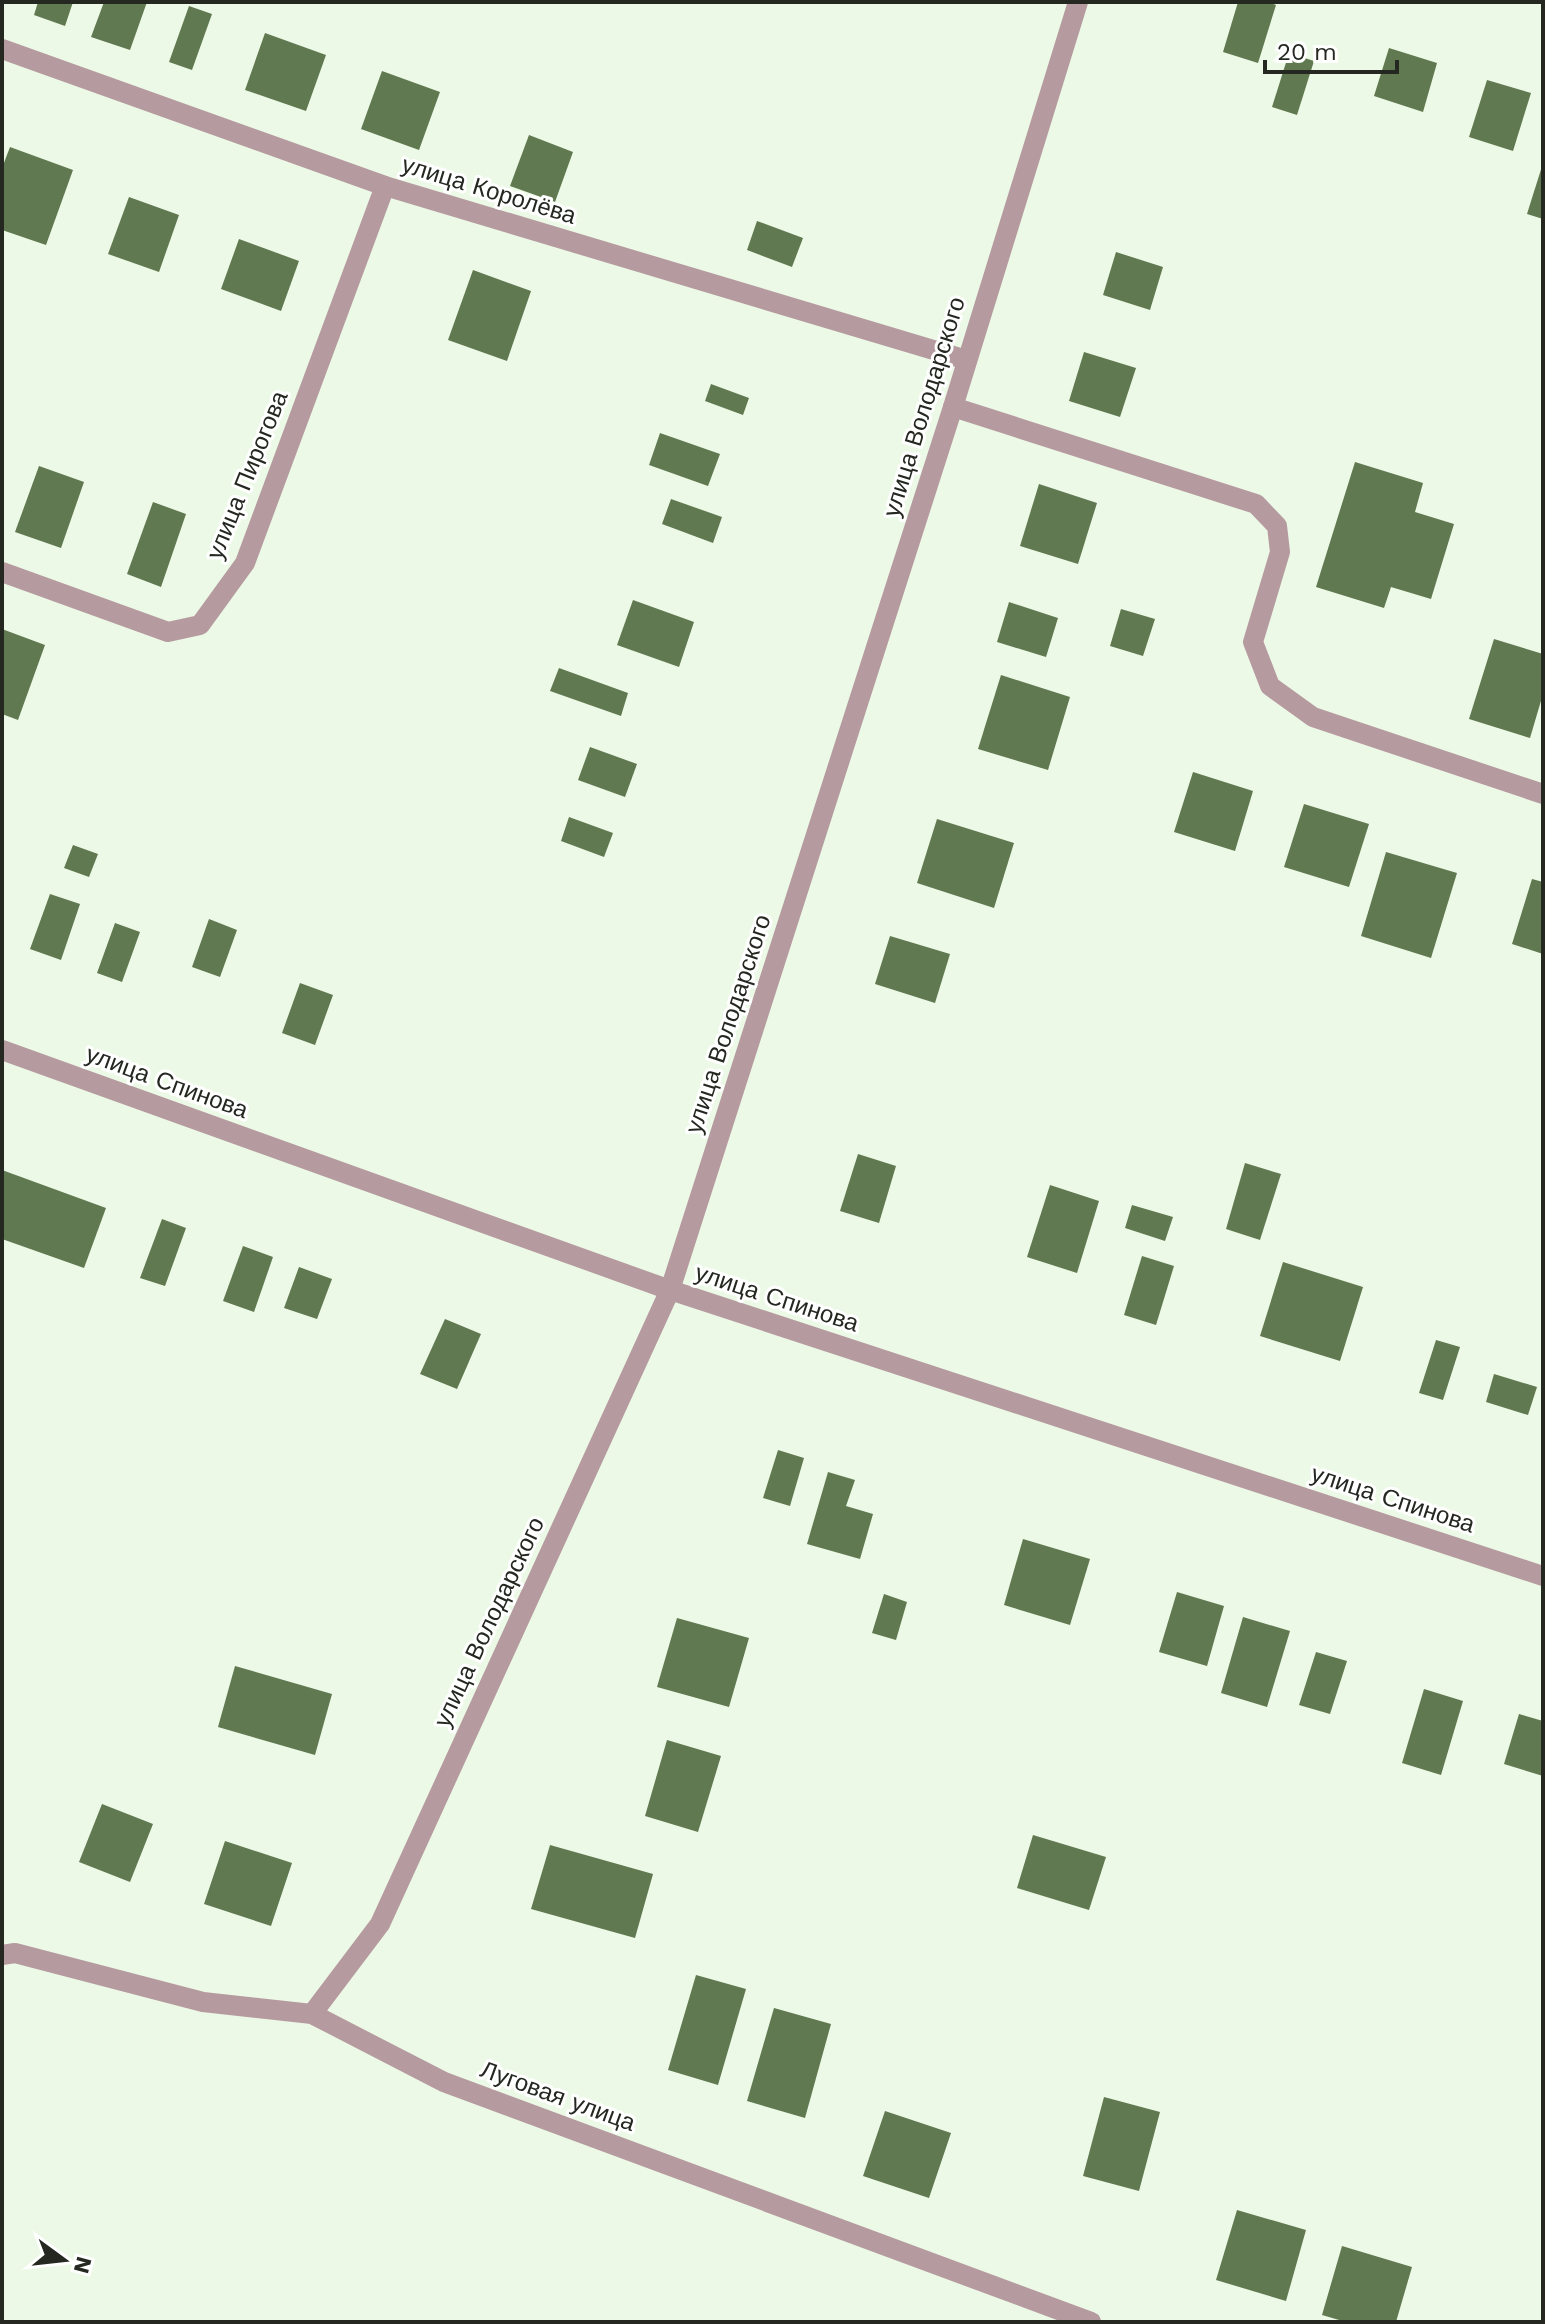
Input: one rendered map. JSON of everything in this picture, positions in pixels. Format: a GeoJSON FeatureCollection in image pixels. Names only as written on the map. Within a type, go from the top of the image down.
{"type":"FeatureCollection","features":[{"type":"Feature","properties":{"kind":"street","name":"улица Володарского"},"geometry":{"type":"LineString","coordinates":[[312,2014],[380,1924],[670,1290],[953,407],[1078,2]]}},
{"type":"Feature","properties":{"kind":"street","name":"улица Королёва"},"geometry":{"type":"LineString","coordinates":[[2,49],[385,186],[967,360]]}},
{"type":"Feature","properties":{"kind":"street","name":"улица Пирогова"},"geometry":{"type":"LineString","coordinates":[[2,572],[168,632],[200,625],[245,563],[385,186]]}},
{"type":"Feature","properties":{"kind":"street"},"geometry":{"type":"LineString","coordinates":[[953,407],[1256,504],[1277,526],[1280,552],[1253,642],[1270,686],[1313,717],[1543,794]]}},
{"type":"Feature","properties":{"kind":"street","name":"улица Спинова"},"geometry":{"type":"LineString","coordinates":[[2,1050],[670,1290],[1543,1576]]}},
{"type":"Feature","properties":{"kind":"street","name":"Луговая улица"},"geometry":{"type":"LineString","coordinates":[[2,1955],[15,1953],[203,2002],[312,2014],[444,2082],[1091,2322]]}},
{"type":"Feature","properties":{"kind":"building"},"geometry":{"type":"Polygon","coordinates":[[[38,2],[73,2],[65,26],[34,15],[38,2]]]}},
{"type":"Feature","properties":{"kind":"building"},"geometry":{"type":"Polygon","coordinates":[[[104,2],[147,2],[130,50],[91,37],[104,2]]]}},
{"type":"Feature","properties":{"kind":"building"},"geometry":{"type":"Polygon","coordinates":[[[1238,2],[1276,5],[1258,63],[1223,52],[1238,2]]]}},
{"type":"Feature","properties":{"kind":"building"},"geometry":{"type":"Polygon","coordinates":[[[189,6],[212,14],[192,70],[169,62],[189,6]]]}},
{"type":"Feature","properties":{"kind":"building"},"geometry":{"type":"Polygon","coordinates":[[[265,33],[326,55],[306,111],[245,90],[265,33]]]}},
{"type":"Feature","properties":{"kind":"building"},"geometry":{"type":"Polygon","coordinates":[[[1389,48],[1437,63],[1423,112],[1374,96],[1389,48]]]}},
{"type":"Feature","properties":{"kind":"building"},"geometry":{"type":"Polygon","coordinates":[[[1289,53],[1314,61],[1297,115],[1272,107],[1289,53]]]}},
{"type":"Feature","properties":{"kind":"building"},"geometry":{"type":"Polygon","coordinates":[[[382,71],[440,92],[419,150],[361,129],[382,71]]]}},
{"type":"Feature","properties":{"kind":"building"},"geometry":{"type":"Polygon","coordinates":[[[1487,80],[1531,93],[1513,151],[1469,137],[1487,80]]]}},
{"type":"Feature","properties":{"kind":"building"},"geometry":{"type":"Polygon","coordinates":[[[529,135],[573,152],[555,202],[510,186],[529,135]]]}},
{"type":"Feature","properties":{"kind":"building"},"geometry":{"type":"Polygon","coordinates":[[[10,147],[73,170],[46,245],[2,230],[2,168],[10,147]]]}},
{"type":"Feature","properties":{"kind":"building"},"geometry":{"type":"Polygon","coordinates":[[[1543,163],[1543,219],[1527,214],[1543,163]]]}},
{"type":"Feature","properties":{"kind":"building"},"geometry":{"type":"Polygon","coordinates":[[[129,197],[179,215],[159,272],[108,254],[129,197]]]}},
{"type":"Feature","properties":{"kind":"building"},"geometry":{"type":"Polygon","coordinates":[[[757,221],[803,238],[792,267],[747,250],[757,221]]]}},
{"type":"Feature","properties":{"kind":"building"},"geometry":{"type":"Polygon","coordinates":[[[239,239],[299,261],[281,311],[221,289],[239,239]]]}},
{"type":"Feature","properties":{"kind":"building"},"geometry":{"type":"Polygon","coordinates":[[[1116,252],[1163,267],[1150,310],[1103,295],[1116,252]]]}},
{"type":"Feature","properties":{"kind":"building"},"geometry":{"type":"Polygon","coordinates":[[[473,270],[531,291],[507,361],[448,340],[473,270]]]}},
{"type":"Feature","properties":{"kind":"building"},"geometry":{"type":"Polygon","coordinates":[[[1084,352],[1136,368],[1120,417],[1069,401],[1084,352]]]}},
{"type":"Feature","properties":{"kind":"building"},"geometry":{"type":"Polygon","coordinates":[[[711,384],[749,398],[743,415],[705,401],[711,384]]]}},
{"type":"Feature","properties":{"kind":"building"},"geometry":{"type":"Polygon","coordinates":[[[660,433],[720,454],[708,486],[649,465],[660,433]]]}},
{"type":"Feature","properties":{"kind":"building"},"geometry":{"type":"Polygon","coordinates":[[[1355,462],[1423,483],[1415,512],[1454,524],[1431,599],[1391,587],[1384,608],[1316,587],[1355,462]]]}},
{"type":"Feature","properties":{"kind":"building"},"geometry":{"type":"Polygon","coordinates":[[[39,466],[84,482],[61,548],[15,532],[39,466]]]}},
{"type":"Feature","properties":{"kind":"building"},"geometry":{"type":"Polygon","coordinates":[[[1039,484],[1097,503],[1078,564],[1020,546],[1039,484]]]}},
{"type":"Feature","properties":{"kind":"building"},"geometry":{"type":"Polygon","coordinates":[[[671,499],[722,517],[713,543],[662,524],[671,499]]]}},
{"type":"Feature","properties":{"kind":"building"},"geometry":{"type":"Polygon","coordinates":[[[153,502],[186,514],[161,587],[127,574],[153,502]]]}},
{"type":"Feature","properties":{"kind":"building"},"geometry":{"type":"Polygon","coordinates":[[[633,600],[694,622],[679,667],[617,645],[633,600]]]}},
{"type":"Feature","properties":{"kind":"building"},"geometry":{"type":"Polygon","coordinates":[[[1009,602],[1058,618],[1046,657],[997,642],[1009,602]]]}},
{"type":"Feature","properties":{"kind":"building"},"geometry":{"type":"Polygon","coordinates":[[[1121,609],[1155,619],[1143,656],[1110,646],[1121,609]]]}},
{"type":"Feature","properties":{"kind":"building"},"geometry":{"type":"Polygon","coordinates":[[[2,629],[45,645],[18,720],[2,714],[2,629]]]}},
{"type":"Feature","properties":{"kind":"building"},"geometry":{"type":"Polygon","coordinates":[[[1494,639],[1543,654],[1543,694],[1530,738],[1469,719],[1494,639]]]}},
{"type":"Feature","properties":{"kind":"building"},"geometry":{"type":"Polygon","coordinates":[[[559,668],[628,693],[621,716],[550,691],[559,668]]]}},
{"type":"Feature","properties":{"kind":"building"},"geometry":{"type":"Polygon","coordinates":[[[1001,675],[1070,697],[1048,770],[978,749],[1001,675]]]}},
{"type":"Feature","properties":{"kind":"building"},"geometry":{"type":"Polygon","coordinates":[[[590,747],[637,764],[625,797],[578,780],[590,747]]]}},
{"type":"Feature","properties":{"kind":"building"},"geometry":{"type":"Polygon","coordinates":[[[1193,772],[1253,791],[1235,851],[1174,832],[1193,772]]]}},
{"type":"Feature","properties":{"kind":"building"},"geometry":{"type":"Polygon","coordinates":[[[1304,804],[1369,824],[1349,887],[1284,867],[1304,804]]]}},
{"type":"Feature","properties":{"kind":"building"},"geometry":{"type":"Polygon","coordinates":[[[569,817],[613,833],[604,857],[561,841],[569,817]]]}},
{"type":"Feature","properties":{"kind":"building"},"geometry":{"type":"Polygon","coordinates":[[[937,819],[1014,843],[994,908],[917,883],[937,819]]]}},
{"type":"Feature","properties":{"kind":"building"},"geometry":{"type":"Polygon","coordinates":[[[73,845],[98,854],[89,877],[64,868],[73,845]]]}},
{"type":"Feature","properties":{"kind":"building"},"geometry":{"type":"Polygon","coordinates":[[[1386,852],[1457,873],[1431,958],[1361,936],[1386,852]]]}},
{"type":"Feature","properties":{"kind":"building"},"geometry":{"type":"Polygon","coordinates":[[[1532,879],[1543,882],[1543,954],[1512,944],[1532,879]]]}},
{"type":"Feature","properties":{"kind":"building"},"geometry":{"type":"Polygon","coordinates":[[[50,894],[80,904],[61,960],[30,949],[50,894]]]}},
{"type":"Feature","properties":{"kind":"building"},"geometry":{"type":"Polygon","coordinates":[[[209,919],[237,930],[220,977],[192,967],[209,919]]]}},
{"type":"Feature","properties":{"kind":"building"},"geometry":{"type":"Polygon","coordinates":[[[115,923],[140,932],[122,982],[97,973],[115,923]]]}},
{"type":"Feature","properties":{"kind":"building"},"geometry":{"type":"Polygon","coordinates":[[[890,936],[950,954],[935,1003],[875,984],[890,936]]]}},
{"type":"Feature","properties":{"kind":"building"},"geometry":{"type":"Polygon","coordinates":[[[300,983],[333,995],[315,1045],[282,1033],[300,983]]]}},
{"type":"Feature","properties":{"kind":"building"},"geometry":{"type":"Polygon","coordinates":[[[858,1154],[896,1166],[879,1223],[840,1211],[858,1154]]]}},
{"type":"Feature","properties":{"kind":"building"},"geometry":{"type":"Polygon","coordinates":[[[1245,1163],[1281,1174],[1260,1240],[1226,1229],[1245,1163]]]}},
{"type":"Feature","properties":{"kind":"building"},"geometry":{"type":"Polygon","coordinates":[[[2,1170],[106,1208],[84,1268],[2,1239],[2,1170]]]}},
{"type":"Feature","properties":{"kind":"building"},"geometry":{"type":"Polygon","coordinates":[[[1050,1185],[1099,1201],[1077,1273],[1027,1257],[1050,1185]]]}},
{"type":"Feature","properties":{"kind":"building"},"geometry":{"type":"Polygon","coordinates":[[[1132,1205],[1173,1217],[1165,1241],[1125,1228],[1132,1205]]]}},
{"type":"Feature","properties":{"kind":"building"},"geometry":{"type":"Polygon","coordinates":[[[162,1219],[186,1228],[165,1286],[140,1278],[162,1219]]]}},
{"type":"Feature","properties":{"kind":"building"},"geometry":{"type":"Polygon","coordinates":[[[243,1246],[273,1257],[254,1312],[223,1301],[243,1246]]]}},
{"type":"Feature","properties":{"kind":"building"},"geometry":{"type":"Polygon","coordinates":[[[1142,1256],[1174,1266],[1156,1325],[1124,1315],[1142,1256]]]}},
{"type":"Feature","properties":{"kind":"building"},"geometry":{"type":"Polygon","coordinates":[[[1283,1262],[1363,1287],[1340,1361],[1260,1336],[1283,1262]]]}},
{"type":"Feature","properties":{"kind":"building"},"geometry":{"type":"Polygon","coordinates":[[[299,1267],[332,1279],[317,1319],[284,1308],[299,1267]]]}},
{"type":"Feature","properties":{"kind":"building"},"geometry":{"type":"Polygon","coordinates":[[[445,1319],[481,1334],[457,1389],[420,1374],[445,1319]]]}},
{"type":"Feature","properties":{"kind":"building"},"geometry":{"type":"Polygon","coordinates":[[[1436,1340],[1460,1347],[1443,1400],[1419,1393],[1436,1340]]]}},
{"type":"Feature","properties":{"kind":"building"},"geometry":{"type":"Polygon","coordinates":[[[1494,1374],[1537,1387],[1528,1415],[1486,1402],[1494,1374]]]}},
{"type":"Feature","properties":{"kind":"building"},"geometry":{"type":"Polygon","coordinates":[[[778,1450],[804,1458],[790,1506],[763,1498],[778,1450]]]}},
{"type":"Feature","properties":{"kind":"building"},"geometry":{"type":"Polygon","coordinates":[[[828,1472],[855,1480],[846,1506],[873,1514],[860,1559],[807,1544],[828,1472]]]}},
{"type":"Feature","properties":{"kind":"building"},"geometry":{"type":"Polygon","coordinates":[[[1023,1539],[1090,1559],[1070,1625],[1004,1605],[1023,1539]]]}},
{"type":"Feature","properties":{"kind":"building"},"geometry":{"type":"Polygon","coordinates":[[[1177,1592],[1224,1606],[1207,1666],[1159,1652],[1177,1592]]]}},
{"type":"Feature","properties":{"kind":"building"},"geometry":{"type":"Polygon","coordinates":[[[884,1594],[907,1602],[896,1640],[872,1633],[884,1594]]]}},
{"type":"Feature","properties":{"kind":"building"},"geometry":{"type":"Polygon","coordinates":[[[1243,1617],[1290,1631],[1267,1707],[1221,1693],[1243,1617]]]}},
{"type":"Feature","properties":{"kind":"building"},"geometry":{"type":"Polygon","coordinates":[[[677,1618],[749,1638],[729,1707],[657,1687],[677,1618]]]}},
{"type":"Feature","properties":{"kind":"building"},"geometry":{"type":"Polygon","coordinates":[[[1316,1652],[1347,1661],[1330,1714],[1299,1705],[1316,1652]]]}},
{"type":"Feature","properties":{"kind":"building"},"geometry":{"type":"Polygon","coordinates":[[[235,1666],[332,1694],[315,1755],[218,1727],[235,1666]]]}},
{"type":"Feature","properties":{"kind":"building"},"geometry":{"type":"Polygon","coordinates":[[[1424,1689],[1463,1701],[1441,1775],[1402,1763],[1424,1689]]]}},
{"type":"Feature","properties":{"kind":"building"},"geometry":{"type":"Polygon","coordinates":[[[1519,1714],[1543,1721],[1543,1776],[1504,1764],[1519,1714]]]}},
{"type":"Feature","properties":{"kind":"building"},"geometry":{"type":"Polygon","coordinates":[[[667,1740],[721,1756],[698,1832],[645,1816],[667,1740]]]}},
{"type":"Feature","properties":{"kind":"building"},"geometry":{"type":"Polygon","coordinates":[[[102,1804],[153,1824],[130,1882],[79,1862],[102,1804]]]}},
{"type":"Feature","properties":{"kind":"building"},"geometry":{"type":"Polygon","coordinates":[[[1033,1835],[1106,1857],[1089,1910],[1017,1888],[1033,1835]]]}},
{"type":"Feature","properties":{"kind":"building"},"geometry":{"type":"Polygon","coordinates":[[[225,1841],[292,1863],[271,1926],[204,1904],[225,1841]]]}},
{"type":"Feature","properties":{"kind":"building"},"geometry":{"type":"Polygon","coordinates":[[[550,1845],[653,1874],[635,1938],[531,1909],[550,1845]]]}},
{"type":"Feature","properties":{"kind":"building"},"geometry":{"type":"Polygon","coordinates":[[[696,1975],[746,1989],[718,2085],[668,2070],[696,1975]]]}},
{"type":"Feature","properties":{"kind":"building"},"geometry":{"type":"Polygon","coordinates":[[[774,2008],[831,2024],[805,2118],[747,2101],[774,2008]]]}},
{"type":"Feature","properties":{"kind":"building"},"geometry":{"type":"Polygon","coordinates":[[[1104,2097],[1160,2112],[1139,2191],[1083,2176],[1104,2097]]]}},
{"type":"Feature","properties":{"kind":"building"},"geometry":{"type":"Polygon","coordinates":[[[885,2111],[951,2133],[929,2198],[863,2176],[885,2111]]]}},
{"type":"Feature","properties":{"kind":"building"},"geometry":{"type":"Polygon","coordinates":[[[1237,2210],[1306,2230],[1286,2301],[1216,2280],[1237,2210]]]}},
{"type":"Feature","properties":{"kind":"building"},"geometry":{"type":"Polygon","coordinates":[[[1342,2246],[1412,2267],[1396,2322],[1346,2322],[1322,2315],[1342,2246]]]}}]}
